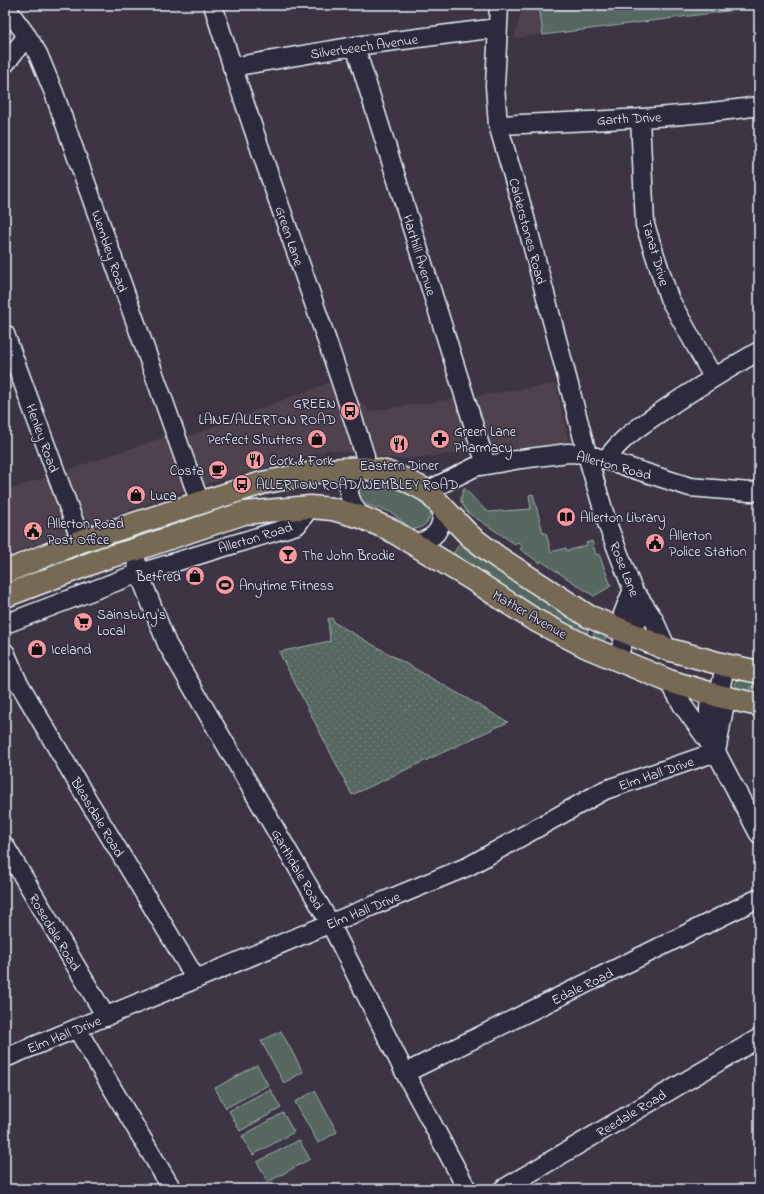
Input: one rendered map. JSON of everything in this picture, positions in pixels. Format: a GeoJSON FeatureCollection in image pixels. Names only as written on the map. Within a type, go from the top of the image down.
{"type":"FeatureCollection","features":[{"type":"Feature","properties":{"kind":"main road","name":"Mather Avenue"},"geometry":{"type":"LineString","coordinates":[[200,503],[262,483],[327,470],[364,468],[386,472],[427,491],[470,536],[496,556],[588,616],[667,649],[725,666],[759,672]]}},
{"type":"Feature","properties":{"kind":"main road"},"geometry":{"type":"LineString","coordinates":[[5,572],[81,541],[200,503]]}},
{"type":"Feature","properties":{"kind":"main road","name":"Mather Avenue"},"geometry":{"type":"LineString","coordinates":[[310,507],[332,509],[361,517],[389,529],[472,579],[533,619],[617,660],[669,681],[719,696],[759,705]]}},
{"type":"Feature","properties":{"kind":"main road","name":"Allerton Road"},"geometry":{"type":"LineString","coordinates":[[5,596],[105,558],[134,550],[244,513],[310,507]]}},
{"type":"Feature","properties":{"kind":"street","name":"Green Lane"},"geometry":{"type":"LineString","coordinates":[[213,5],[232,66],[352,414],[365,456],[364,468]]}},
{"type":"Feature","properties":{"kind":"street","name":"Calderstones Road"},"geometry":{"type":"LineString","coordinates":[[499,5],[495,86],[498,125],[523,210],[587,454]]}},
{"type":"Feature","properties":{"kind":"street","name":"Wembley Road"},"geometry":{"type":"LineString","coordinates":[[5,6],[38,54],[54,94],[200,503]]}},
{"type":"Feature","properties":{"kind":"street","name":"Silverbeech Avenue"},"geometry":{"type":"LineString","coordinates":[[232,66],[355,46],[497,28]]}},
{"type":"Feature","properties":{"kind":"street"},"geometry":{"type":"LineString","coordinates":[[5,64],[27,36]]}},
{"type":"Feature","properties":{"kind":"street","name":"Harthill Avenue"},"geometry":{"type":"LineString","coordinates":[[355,46],[486,465]]}},
{"type":"Feature","properties":{"kind":"street","name":"Garth Drive"},"geometry":{"type":"LineString","coordinates":[[498,125],[640,118],[717,112],[759,106]]}},
{"type":"Feature","properties":{"kind":"street","name":"Tanat Drive"},"geometry":{"type":"LineString","coordinates":[[640,118],[645,225],[669,298],[713,377]]}},
{"type":"Feature","properties":{"kind":"street","name":"Henley Road"},"geometry":{"type":"LineString","coordinates":[[5,334],[81,541]]}},
{"type":"Feature","properties":{"kind":"street"},"geometry":{"type":"LineString","coordinates":[[606,460],[612,451],[637,428],[713,377],[759,351]]}},
{"type":"Feature","properties":{"kind":"street","name":"Allerton Road"},"geometry":{"type":"LineString","coordinates":[[427,491],[475,467],[568,453],[587,454],[690,487],[750,492],[759,491]]}},
{"type":"Feature","properties":{"kind":"street","name":"Rose Lane"},"geometry":{"type":"LineString","coordinates":[[587,454],[608,526],[633,589],[653,618],[667,649]]}},
{"type":"Feature","properties":{"kind":"street"},"geometry":{"type":"LineString","coordinates":[[361,517],[352,504],[349,490],[350,482],[354,476],[364,468]]}},
{"type":"Feature","properties":{"kind":"street","name":"Allerton Road"},"geometry":{"type":"LineString","coordinates":[[5,624],[140,573],[297,525],[310,507]]}},
{"type":"Feature","properties":{"kind":"street"},"geometry":{"type":"LineString","coordinates":[[413,544],[425,541],[434,535],[440,528],[443,508]]}},
{"type":"Feature","properties":{"kind":"street","name":"Garthdale Road"},"geometry":{"type":"LineString","coordinates":[[134,550],[140,573],[167,644],[330,923],[405,1073],[466,1189]]}},
{"type":"Feature","properties":{"kind":"street"},"geometry":{"type":"LineString","coordinates":[[617,660],[626,633],[623,614],[633,589]]}},
{"type":"Feature","properties":{"kind":"street","name":"Bleasdale Road"},"geometry":{"type":"LineString","coordinates":[[5,652],[17,680],[79,786],[196,979]]}},
{"type":"Feature","properties":{"kind":"street"},"geometry":{"type":"LineString","coordinates":[[716,752],[724,708],[719,696],[725,666]]}},
{"type":"Feature","properties":{"kind":"street"},"geometry":{"type":"LineString","coordinates":[[669,681],[683,706],[716,752],[759,834]]}},
{"type":"Feature","properties":{"kind":"street","name":"Elm Hall Drive"},"geometry":{"type":"LineString","coordinates":[[7,1052],[77,1029],[469,866],[605,790],[716,752]]}},
{"type":"Feature","properties":{"kind":"street","name":"Rosedale Road"},"geometry":{"type":"LineString","coordinates":[[5,846],[106,1017]]}},
{"type":"Feature","properties":{"kind":"street","name":"Edale Road"},"geometry":{"type":"LineString","coordinates":[[405,1073],[759,898]]}},
{"type":"Feature","properties":{"kind":"street"},"geometry":{"type":"LineString","coordinates":[[77,1029],[172,1189]]}},
{"type":"Feature","properties":{"kind":"street","name":"Reedale Road"},"geometry":{"type":"LineString","coordinates":[[503,1189],[759,1038]]}},
{"type":"Feature","properties":{"kind":"shaded area"},"geometry":{"type":"Polygon","coordinates":[[[523,5],[759,5],[759,7],[514,38],[523,5]]]}},
{"type":"Feature","properties":{"kind":"shaded area"},"geometry":{"type":"Polygon","coordinates":[[[336,380],[370,411],[556,384],[569,443],[400,459],[328,450],[182,491],[5,556],[5,491],[168,436],[186,437],[336,380]]]}},
{"type":"Feature","properties":{"kind":"shaded area"},"geometry":{"type":"Polygon","coordinates":[[[759,750],[759,793],[754,784],[754,767],[759,750]]]}},
{"type":"Feature","properties":{"kind":"green space"},"geometry":{"type":"Polygon","coordinates":[[[539,5],[759,5],[759,7],[543,35],[539,5]]]}},
{"type":"Feature","properties":{"kind":"green space"},"geometry":{"type":"Polygon","coordinates":[[[366,478],[376,478],[423,500],[431,510],[430,517],[426,524],[420,528],[412,529],[392,513],[370,506],[361,501],[358,496],[357,488],[366,478]]]}},
{"type":"Feature","properties":{"kind":"green space"},"geometry":{"type":"Polygon","coordinates":[[[464,488],[485,510],[489,512],[531,509],[529,495],[533,494],[543,533],[546,533],[551,552],[566,548],[567,551],[587,545],[586,543],[592,541],[596,555],[599,554],[611,586],[594,596],[541,561],[540,563],[520,549],[523,545],[517,542],[515,544],[467,512],[461,502],[464,488]]]}},
{"type":"Feature","properties":{"kind":"green space"},"geometry":{"type":"Polygon","coordinates":[[[462,540],[587,622],[588,631],[586,637],[553,621],[451,557],[462,540]]]}},
{"type":"Feature","properties":{"kind":"green space"},"geometry":{"type":"Polygon","coordinates":[[[332,618],[335,623],[508,722],[352,795],[279,652],[330,641],[328,619],[332,618]]]}},
{"type":"Feature","properties":{"kind":"green space"},"geometry":{"type":"Polygon","coordinates":[[[593,625],[606,633],[606,638],[603,641],[592,640],[594,633],[593,625]]]}},
{"type":"Feature","properties":{"kind":"green space"},"geometry":{"type":"Polygon","coordinates":[[[740,679],[759,679],[759,688],[751,687],[750,693],[741,690],[737,688],[735,684],[736,681],[740,679]]]}},
{"type":"Feature","properties":{"kind":"green space"},"geometry":{"type":"Polygon","coordinates":[[[281,1031],[303,1072],[284,1083],[261,1041],[281,1031]]]}},
{"type":"Feature","properties":{"kind":"green space"},"geometry":{"type":"Polygon","coordinates":[[[257,1065],[268,1085],[226,1108],[215,1088],[257,1065]]]}},
{"type":"Feature","properties":{"kind":"green space"},"geometry":{"type":"Polygon","coordinates":[[[270,1089],[281,1108],[240,1131],[229,1111],[270,1089]]]}},
{"type":"Feature","properties":{"kind":"green space"},"geometry":{"type":"Polygon","coordinates":[[[315,1091],[337,1132],[318,1143],[295,1102],[315,1091]]]}},
{"type":"Feature","properties":{"kind":"green space"},"geometry":{"type":"Polygon","coordinates":[[[283,1113],[294,1132],[253,1155],[242,1136],[283,1113]]]}},
{"type":"Feature","properties":{"kind":"green space"},"geometry":{"type":"Polygon","coordinates":[[[299,1140],[310,1159],[268,1182],[257,1162],[299,1140]]]}},
{"type":"Feature","properties":{"kind":"place","name":"GREEN LANE/ALLERTON ROAD"},"geometry":{"type":"Point","coordinates":[350,411]}},
{"type":"Feature","properties":{"kind":"place","name":"Perfect Shutters"},"geometry":{"type":"Point","coordinates":[317,439]}},
{"type":"Feature","properties":{"kind":"place","name":"Green Lane Pharmacy"},"geometry":{"type":"Point","coordinates":[440,439]}},
{"type":"Feature","properties":{"kind":"place","name":"Eastern Diner"},"geometry":{"type":"Point","coordinates":[399,444]}},
{"type":"Feature","properties":{"kind":"place","name":"Cork & Fork"},"geometry":{"type":"Point","coordinates":[255,460]}},
{"type":"Feature","properties":{"kind":"place","name":"Costa"},"geometry":{"type":"Point","coordinates":[218,470]}},
{"type":"Feature","properties":{"kind":"place","name":"ALLERTON ROAD/WEMBLEY ROAD"},"geometry":{"type":"Point","coordinates":[242,484]}},
{"type":"Feature","properties":{"kind":"place","name":"Luca"},"geometry":{"type":"Point","coordinates":[136,495]}},
{"type":"Feature","properties":{"kind":"place","name":"Allerton Library"},"geometry":{"type":"Point","coordinates":[566,517]}},
{"type":"Feature","properties":{"kind":"place","name":"Allerton Road Post Office"},"geometry":{"type":"Point","coordinates":[33,531]}},
{"type":"Feature","properties":{"kind":"place","name":"Allerton Police Station"},"geometry":{"type":"Point","coordinates":[655,543]}},
{"type":"Feature","properties":{"kind":"place","name":"The John Brodie"},"geometry":{"type":"Point","coordinates":[288,555]}},
{"type":"Feature","properties":{"kind":"place","name":"Betfred"},"geometry":{"type":"Point","coordinates":[195,576]}},
{"type":"Feature","properties":{"kind":"place","name":"Anytime Fitness"},"geometry":{"type":"Point","coordinates":[225,585]}},
{"type":"Feature","properties":{"kind":"place","name":"Sainsbury's Local"},"geometry":{"type":"Point","coordinates":[83,622]}},
{"type":"Feature","properties":{"kind":"place","name":"Iceland"},"geometry":{"type":"Point","coordinates":[37,649]}}]}
